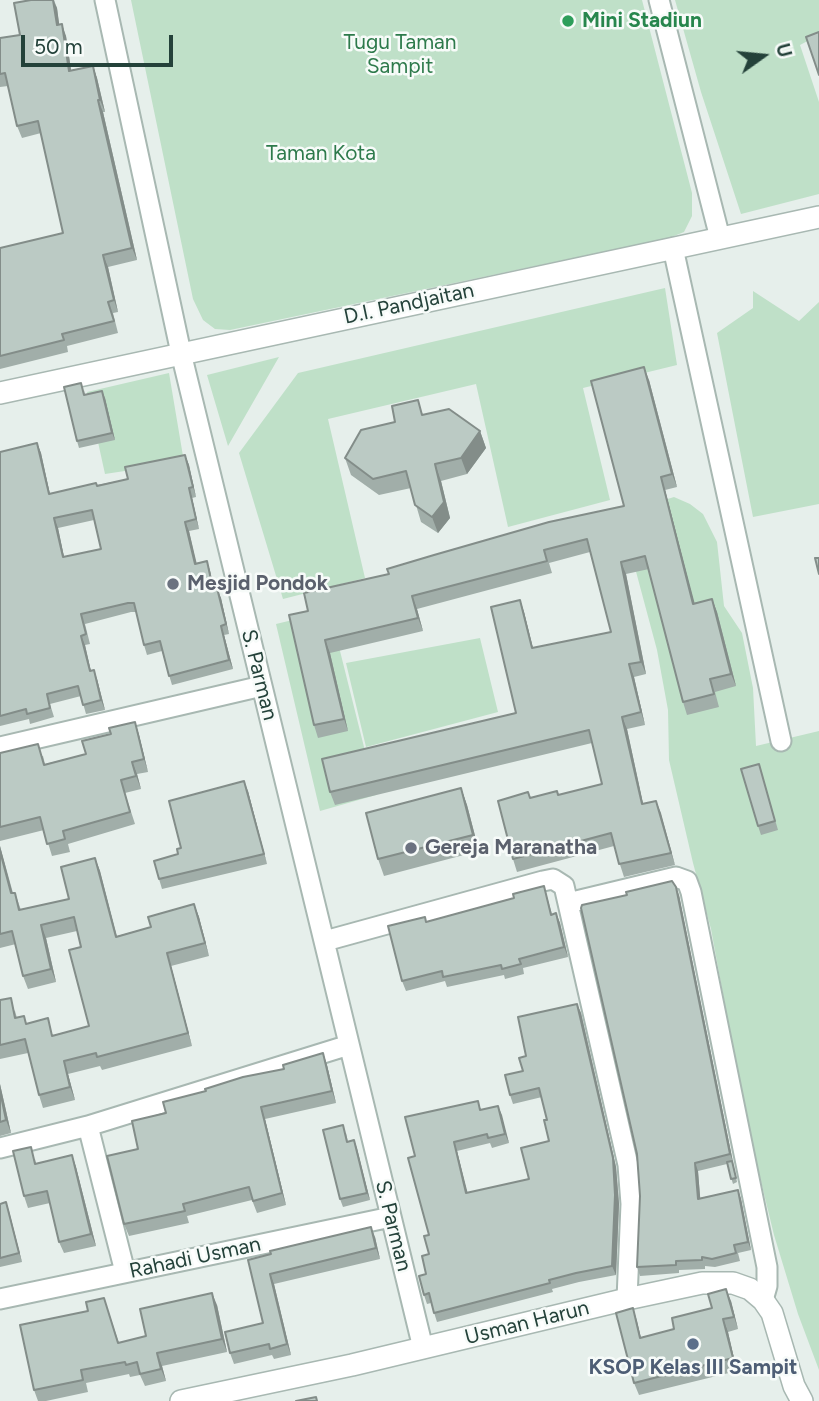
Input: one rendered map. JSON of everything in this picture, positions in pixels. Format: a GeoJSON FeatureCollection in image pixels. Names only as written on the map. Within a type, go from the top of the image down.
{"type":"FeatureCollection","features":[{"type":"Feature","properties":{"kind":"street","name":"S. Parman"},"geometry":{"type":"LineString","coordinates":[[105,0],[181,353],[423,1348]]}},
{"type":"Feature","properties":{"kind":"street"},"geometry":{"type":"LineString","coordinates":[[659,0],[720,239]]}},
{"type":"Feature","properties":{"kind":"street","name":"D.I. Pandjaitan"},"geometry":{"type":"LineString","coordinates":[[0,393],[819,217]]}},
{"type":"Feature","properties":{"kind":"street"},"geometry":{"type":"LineString","coordinates":[[673,248],[780,741]]}},
{"type":"Feature","properties":{"kind":"street"},"geometry":{"type":"LineString","coordinates":[[0,747],[262,686]]}},
{"type":"Feature","properties":{"kind":"street"},"geometry":{"type":"LineString","coordinates":[[568,903],[676,877],[687,881],[767,1267],[767,1286],[763,1300],[775,1321],[794,1385],[802,1401]]}},
{"type":"Feature","properties":{"kind":"street"},"geometry":{"type":"LineString","coordinates":[[325,941],[543,881],[559,881],[565,889],[628,1165],[631,1204],[627,1298]]}},
{"type":"Feature","properties":{"kind":"street"},"geometry":{"type":"LineString","coordinates":[[0,1148],[88,1126],[349,1045]]}},
{"type":"Feature","properties":{"kind":"street"},"geometry":{"type":"LineString","coordinates":[[88,1126],[125,1272]]}},
{"type":"Feature","properties":{"kind":"street","name":"Rahadi Usman"},"geometry":{"type":"LineString","coordinates":[[0,1299],[391,1217]]}},
{"type":"Feature","properties":{"kind":"street","name":"Usman Harun"},"geometry":{"type":"LineString","coordinates":[[181,1401],[702,1283],[733,1283],[750,1289],[763,1300]]}},
{"type":"Feature","properties":{"kind":"green space","name":"Taman Kota"},"geometry":{"type":"Polygon","coordinates":[[[131,0],[642,0],[692,193],[692,216],[684,232],[669,238],[230,330],[215,329],[203,320],[193,299],[131,0]]]}},
{"type":"Feature","properties":{"kind":"green space"},"geometry":{"type":"Polygon","coordinates":[[[675,0],[819,0],[819,35],[800,45],[819,102],[819,194],[741,214],[701,92],[675,0]]]}},
{"type":"Feature","properties":{"kind":"green space"},"geometry":{"type":"Polygon","coordinates":[[[665,288],[677,365],[583,388],[610,500],[508,527],[476,384],[328,419],[365,578],[283,599],[239,453],[298,373],[665,288]]]}},
{"type":"Feature","properties":{"kind":"green space"},"geometry":{"type":"Polygon","coordinates":[[[753,291],[799,321],[819,302],[819,504],[753,517],[717,333],[753,308],[753,291]]]}},
{"type":"Feature","properties":{"kind":"green space"},"geometry":{"type":"Polygon","coordinates":[[[279,357],[228,446],[207,375],[279,357]]]}},
{"type":"Feature","properties":{"kind":"green space"},"geometry":{"type":"Polygon","coordinates":[[[169,373],[184,462],[105,474],[87,392],[169,373]]]}},
{"type":"Feature","properties":{"kind":"green space"},"geometry":{"type":"Polygon","coordinates":[[[674,497],[703,514],[717,542],[724,606],[742,633],[753,688],[756,746],[819,731],[819,1370],[798,1314],[774,1235],[746,1120],[711,929],[669,760],[668,710],[657,650],[623,523],[633,510],[674,497]]]}},
{"type":"Feature","properties":{"kind":"green space"},"geometry":{"type":"Polygon","coordinates":[[[330,611],[376,795],[320,811],[276,624],[330,611]]]}},
{"type":"Feature","properties":{"kind":"green space"},"geometry":{"type":"Polygon","coordinates":[[[480,638],[498,712],[366,747],[346,663],[480,638]]]}},
{"type":"Feature","properties":{"kind":"building"},"geometry":{"type":"Polygon","coordinates":[[[53,0],[57,25],[62,24],[69,71],[93,66],[98,100],[132,248],[103,255],[114,300],[108,302],[114,321],[62,334],[64,340],[0,356],[0,248],[63,233],[38,121],[17,126],[5,73],[0,74],[0,38],[20,35],[14,3],[53,0]]]}},
{"type":"Feature","properties":{"kind":"building"},"geometry":{"type":"Polygon","coordinates":[[[819,32],[819,75],[806,37],[819,32]]]}},
{"type":"Feature","properties":{"kind":"building"},"geometry":{"type":"Polygon","coordinates":[[[644,367],[672,474],[661,477],[693,604],[712,599],[731,674],[710,679],[714,694],[683,702],[645,556],[621,562],[641,662],[629,664],[641,712],[622,717],[642,804],[656,801],[671,853],[619,864],[611,833],[513,859],[498,801],[528,792],[530,798],[557,791],[558,795],[602,784],[589,730],[330,792],[322,759],[516,713],[491,607],[520,600],[532,648],[611,632],[587,539],[544,550],[547,561],[412,596],[418,618],[325,640],[344,719],[314,725],[289,615],[308,611],[304,593],[389,574],[387,569],[549,522],[624,506],[591,381],[644,367]]]}},
{"type":"Feature","properties":{"kind":"building"},"geometry":{"type":"Polygon","coordinates":[[[81,383],[84,395],[102,391],[112,433],[77,441],[64,387],[81,383]]]}},
{"type":"Feature","properties":{"kind":"building"},"geometry":{"type":"Polygon","coordinates":[[[418,400],[422,415],[449,409],[480,431],[461,458],[435,464],[444,502],[432,517],[415,505],[406,471],[373,479],[345,458],[361,430],[395,422],[392,406],[418,400]]]}},
{"type":"Feature","properties":{"kind":"building"},"geometry":{"type":"Polygon","coordinates":[[[37,443],[49,494],[128,479],[125,467],[185,455],[193,487],[189,488],[196,519],[185,522],[195,564],[207,561],[213,589],[217,588],[226,624],[221,626],[229,660],[169,676],[160,641],[144,645],[134,603],[81,614],[86,634],[81,636],[90,671],[94,670],[101,700],[83,705],[78,686],[47,694],[50,708],[27,714],[26,709],[0,716],[0,452],[37,443]],[[92,510],[54,518],[63,557],[101,549],[92,510]]]}},
{"type":"Feature","properties":{"kind":"building"},"geometry":{"type":"Polygon","coordinates":[[[815,558],[819,558],[819,574],[815,558]]]}},
{"type":"Feature","properties":{"kind":"building"},"geometry":{"type":"Polygon","coordinates":[[[135,722],[144,759],[132,762],[136,776],[121,780],[130,812],[63,831],[65,839],[47,844],[40,817],[0,827],[0,753],[38,744],[44,765],[86,754],[82,741],[111,734],[109,728],[135,722]]]}},
{"type":"Feature","properties":{"kind":"building"},"geometry":{"type":"Polygon","coordinates":[[[759,764],[775,821],[758,826],[741,769],[759,764]]]}},
{"type":"Feature","properties":{"kind":"building"},"geometry":{"type":"Polygon","coordinates":[[[244,781],[264,854],[159,879],[154,861],[178,854],[177,849],[181,848],[169,801],[244,781]]]}},
{"type":"Feature","properties":{"kind":"building"},"geometry":{"type":"Polygon","coordinates":[[[461,788],[473,835],[378,859],[366,813],[461,788]]]}},
{"type":"Feature","properties":{"kind":"building"},"geometry":{"type":"Polygon","coordinates":[[[0,851],[11,893],[15,893],[19,910],[69,899],[61,867],[95,858],[116,937],[151,927],[148,917],[194,904],[205,943],[167,953],[188,1033],[97,1057],[96,1053],[64,1061],[70,1087],[39,1095],[25,1039],[0,1045],[0,1000],[11,998],[15,1018],[24,1016],[26,1024],[48,1018],[52,1036],[89,1026],[69,950],[81,947],[74,917],[41,925],[51,969],[23,976],[12,931],[0,934],[0,851]]]}},
{"type":"Feature","properties":{"kind":"building"},"geometry":{"type":"Polygon","coordinates":[[[672,881],[676,887],[730,1154],[695,1163],[698,1199],[738,1190],[748,1242],[734,1245],[736,1253],[712,1259],[702,1257],[702,1260],[676,1261],[676,1265],[637,1267],[640,1196],[637,1154],[581,908],[582,905],[672,881]]]}},
{"type":"Feature","properties":{"kind":"building"},"geometry":{"type":"Polygon","coordinates":[[[544,886],[551,915],[556,913],[564,947],[519,959],[521,964],[502,969],[501,965],[443,977],[442,971],[402,981],[388,926],[425,917],[426,922],[514,898],[513,894],[544,886]]]}},
{"type":"Feature","properties":{"kind":"building"},"geometry":{"type":"Polygon","coordinates":[[[577,1004],[613,1158],[615,1195],[612,1266],[549,1280],[550,1283],[434,1313],[429,1293],[424,1295],[419,1276],[426,1274],[422,1256],[429,1254],[424,1236],[429,1235],[408,1158],[415,1156],[405,1117],[478,1101],[480,1110],[498,1106],[505,1134],[488,1138],[487,1134],[454,1142],[466,1193],[529,1179],[521,1148],[549,1141],[539,1088],[510,1095],[505,1075],[523,1071],[519,1058],[526,1056],[518,1017],[577,1004]]]}},
{"type":"Feature","properties":{"kind":"building"},"geometry":{"type":"Polygon","coordinates":[[[323,1053],[332,1091],[261,1107],[282,1193],[253,1201],[249,1187],[183,1204],[185,1211],[124,1224],[107,1156],[138,1149],[132,1121],[166,1113],[163,1102],[206,1091],[205,1089],[243,1077],[284,1069],[283,1065],[323,1053]]]}},
{"type":"Feature","properties":{"kind":"building"},"geometry":{"type":"Polygon","coordinates":[[[0,1091],[6,1120],[0,1122],[0,1091]]]}},
{"type":"Feature","properties":{"kind":"building"},"geometry":{"type":"Polygon","coordinates":[[[343,1125],[347,1142],[354,1140],[367,1193],[340,1199],[323,1130],[343,1125]]]}},
{"type":"Feature","properties":{"kind":"building"},"geometry":{"type":"Polygon","coordinates":[[[31,1147],[35,1164],[72,1155],[91,1234],[59,1242],[47,1191],[24,1196],[13,1151],[31,1147]]]}},
{"type":"Feature","properties":{"kind":"building"},"geometry":{"type":"Polygon","coordinates":[[[732,1161],[736,1178],[731,1179],[727,1162],[732,1161]]]}},
{"type":"Feature","properties":{"kind":"building"},"geometry":{"type":"Polygon","coordinates":[[[6,1202],[19,1253],[0,1258],[0,1204],[6,1202]]]}},
{"type":"Feature","properties":{"kind":"building"},"geometry":{"type":"Polygon","coordinates":[[[371,1227],[376,1248],[270,1274],[287,1344],[270,1349],[269,1344],[230,1353],[225,1332],[263,1323],[248,1260],[271,1254],[270,1251],[371,1227]]]}},
{"type":"Feature","properties":{"kind":"building"},"geometry":{"type":"Polygon","coordinates":[[[726,1289],[734,1317],[723,1319],[733,1358],[634,1383],[616,1313],[633,1308],[640,1338],[674,1329],[672,1318],[712,1308],[708,1294],[726,1289]]]}},
{"type":"Feature","properties":{"kind":"building"},"geometry":{"type":"Polygon","coordinates":[[[212,1293],[222,1339],[157,1353],[161,1369],[140,1374],[137,1362],[126,1365],[125,1362],[81,1370],[83,1380],[34,1390],[20,1325],[88,1311],[86,1302],[104,1298],[118,1343],[146,1336],[140,1309],[212,1293]]]}},
{"type":"Feature","properties":{"kind":"building"},"geometry":{"type":"Polygon","coordinates":[[[316,1397],[317,1401],[296,1401],[316,1397]]]}},
{"type":"Feature","properties":{"kind":"place","name":"Mini Stadiun"},"geometry":{"type":"Point","coordinates":[568,21]}},
{"type":"Feature","properties":{"kind":"place","name":"Mesjid Pondok"},"geometry":{"type":"Point","coordinates":[173,584]}},
{"type":"Feature","properties":{"kind":"place","name":"Gereja Maranatha"},"geometry":{"type":"Point","coordinates":[411,848]}},
{"type":"Feature","properties":{"kind":"place","name":"KSOP Kelas III Sampit"},"geometry":{"type":"Point","coordinates":[693,1344]}},
{"type":"Feature","properties":{"kind":"park label","name":"Tugu Taman Sampit"},"geometry":{"type":"Point","coordinates":[400,55]}}]}
